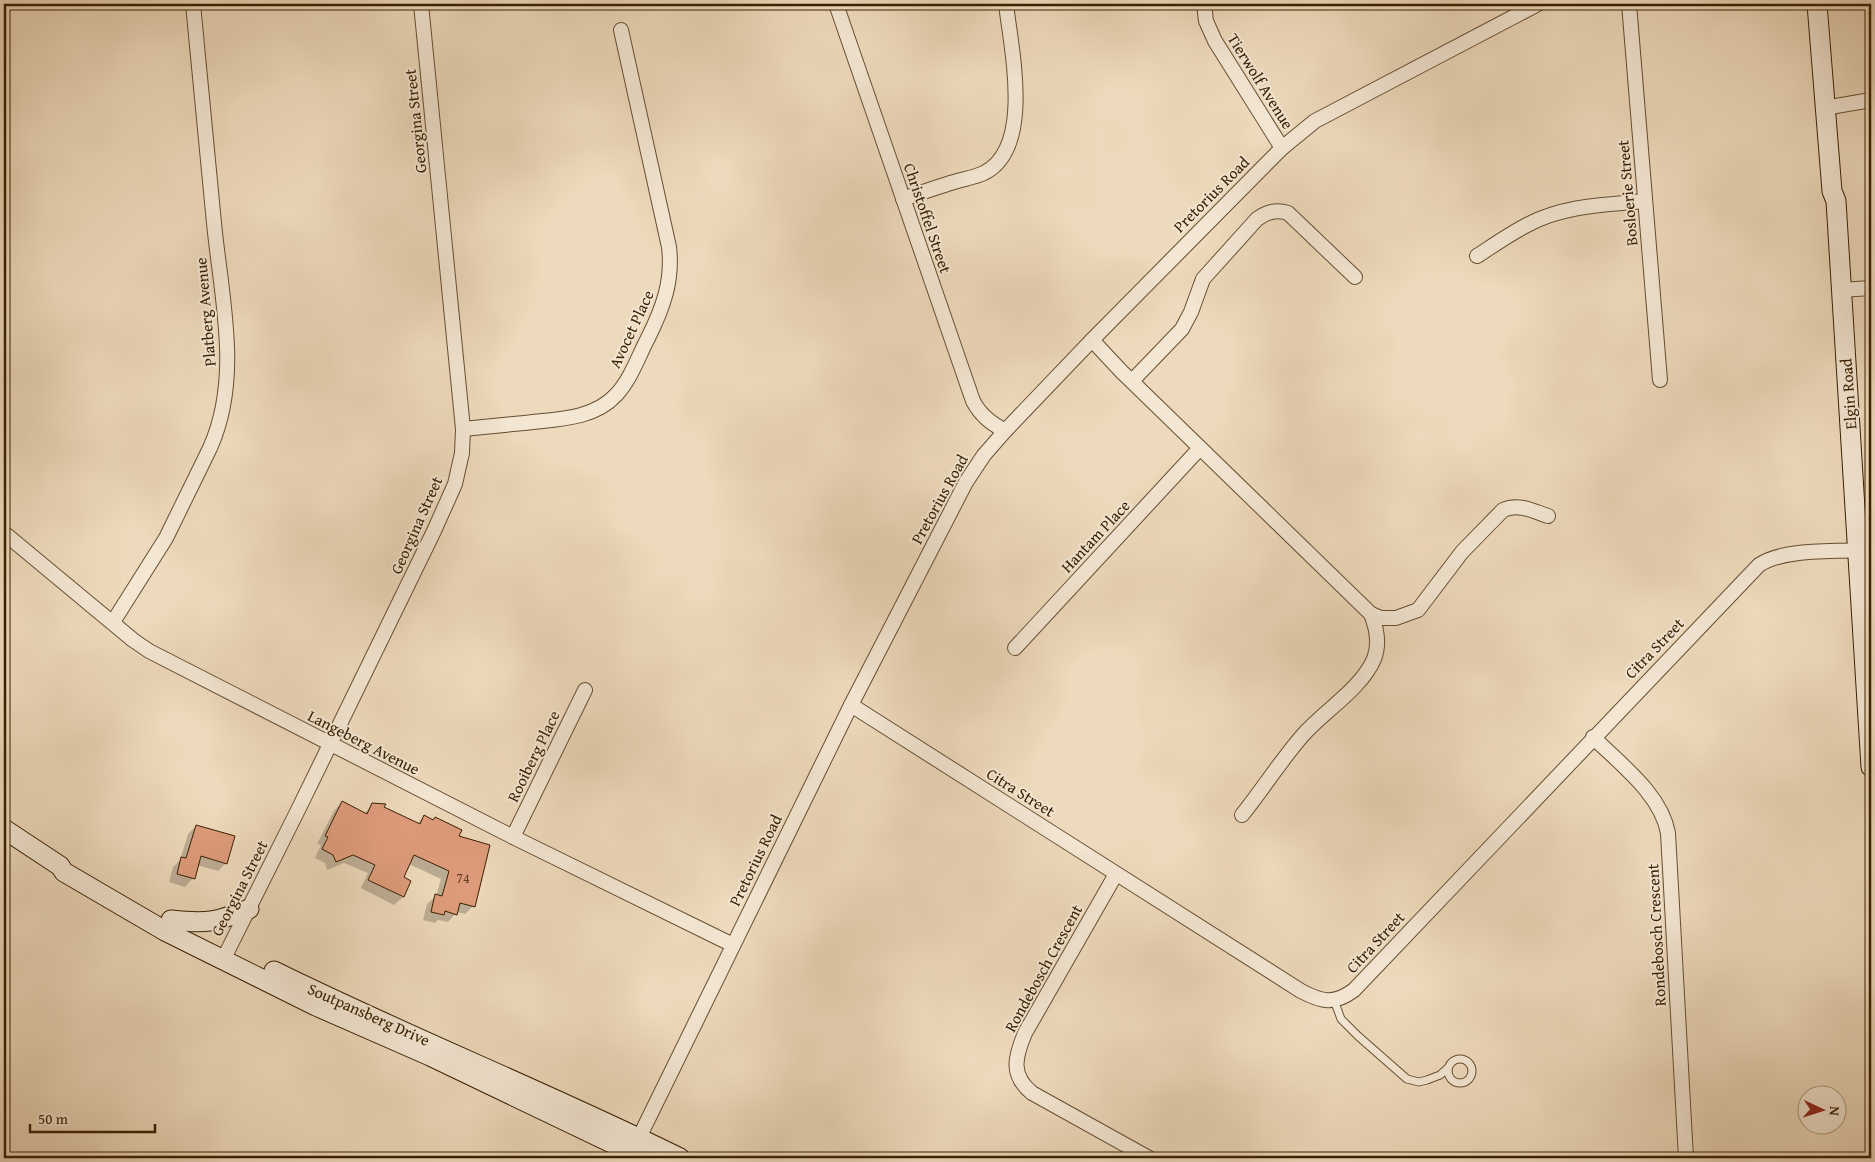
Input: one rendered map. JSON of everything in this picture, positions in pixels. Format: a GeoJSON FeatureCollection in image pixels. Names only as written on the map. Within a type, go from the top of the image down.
{"type":"FeatureCollection","features":[{"type":"Feature","properties":{"kind":"street","name":"Platberg Avenue"},"geometry":{"type":"LineString","coordinates":[[113,622],[166,538],[210,448],[216,434],[226,380],[228,347],[226,323],[214,226],[193,4]]}},
{"type":"Feature","properties":{"kind":"street","name":"Georgina Street"},"geometry":{"type":"LineString","coordinates":[[225,954],[249,909],[434,531],[455,484],[462,453],[463,429],[421,4]]}},
{"type":"Feature","properties":{"kind":"street","name":"Christoffel Street"},"geometry":{"type":"LineString","coordinates":[[836,4],[973,402],[988,422],[1005,431]]}},
{"type":"Feature","properties":{"kind":"street"},"geometry":{"type":"LineString","coordinates":[[903,199],[984,173],[998,162],[1009,144],[1015,125],[1016,105],[1006,4]]}},
{"type":"Feature","properties":{"kind":"street","name":"Tierwolf Avenue"},"geometry":{"type":"LineString","coordinates":[[1204,4],[1206,22],[1215,41],[1282,148]]}},
{"type":"Feature","properties":{"kind":"street","name":"Pretorius Road"},"geometry":{"type":"LineString","coordinates":[[638,1150],[733,945],[851,705],[966,482],[984,455],[1092,340],[1282,148],[1315,121],[1538,4]]}},
{"type":"Feature","properties":{"kind":"street","name":"Bosloerie Street"},"geometry":{"type":"LineString","coordinates":[[1629,4],[1660,380]]}},
{"type":"Feature","properties":{"kind":"street","name":"Elgin Road"},"geometry":{"type":"LineString","coordinates":[[1817,4],[1830,107]]}},
{"type":"Feature","properties":{"kind":"street","name":"Elgin Road"},"geometry":{"type":"LineString","coordinates":[[1828,4],[1832,191],[1836,201],[1871,767]]}},
{"type":"Feature","properties":{"kind":"street","name":"Avocet Place"},"geometry":{"type":"LineString","coordinates":[[463,429],[573,417],[582,415],[607,403],[626,382],[663,306],[670,276],[669,247],[621,30]]}},
{"type":"Feature","properties":{"kind":"street"},"geometry":{"type":"LineString","coordinates":[[1830,107],[1871,100]]}},
{"type":"Feature","properties":{"kind":"street"},"geometry":{"type":"LineString","coordinates":[[1477,256],[1530,224],[1550,215],[1590,206],[1645,200]]}},
{"type":"Feature","properties":{"kind":"street"},"geometry":{"type":"LineString","coordinates":[[1132,382],[1182,329],[1191,312],[1200,284],[1208,273],[1257,219],[1264,214],[1272,211],[1282,211],[1288,214],[1354,277]]}},
{"type":"Feature","properties":{"kind":"street"},"geometry":{"type":"LineString","coordinates":[[1841,290],[1871,288]]}},
{"type":"Feature","properties":{"kind":"street"},"geometry":{"type":"LineString","coordinates":[[1092,340],[1132,382],[1371,614],[1381,618],[1396,618],[1418,610],[1462,552],[1503,510],[1509,507],[1521,507],[1548,516]]}},
{"type":"Feature","properties":{"kind":"street","name":"Hantam Place"},"geometry":{"type":"LineString","coordinates":[[1015,648],[1200,448]]}},
{"type":"Feature","properties":{"kind":"street","name":"Langeberg Avenue"},"geometry":{"type":"LineString","coordinates":[[4,532],[133,640],[149,651],[513,838],[733,945]]}},
{"type":"Feature","properties":{"kind":"street","name":"Citra Street"},"geometry":{"type":"LineString","coordinates":[[851,705],[1301,991],[1323,1001],[1334,1000],[1344,998],[1354,990],[1593,737],[1759,565],[1785,554],[1858,550]]}},
{"type":"Feature","properties":{"kind":"street"},"geometry":{"type":"LineString","coordinates":[[1242,815],[1302,736],[1346,694],[1368,669],[1377,649],[1376,627],[1371,614]]}},
{"type":"Feature","properties":{"kind":"street","name":"Rooiberg Place"},"geometry":{"type":"LineString","coordinates":[[513,838],[585,690]]}},
{"type":"Feature","properties":{"kind":"street","name":"Rondebosch Crescent"},"geometry":{"type":"LineString","coordinates":[[1593,737],[1643,786],[1662,811],[1666,822],[1686,1158]]}},
{"type":"Feature","properties":{"kind":"street","name":"Soutpansberg Drive"},"geometry":{"type":"LineString","coordinates":[[4,829],[60,866],[72,868],[171,920],[225,954],[316,1006],[638,1150],[680,1158]]}},
{"type":"Feature","properties":{"kind":"street","name":"Soutpansberg Drive"},"geometry":{"type":"LineString","coordinates":[[60,866],[64,872],[165,931],[225,954]]}},
{"type":"Feature","properties":{"kind":"street","name":"Rondebosch Crescent"},"geometry":{"type":"LineString","coordinates":[[1116,874],[1025,1033],[1019,1048],[1016,1068],[1018,1078],[1023,1086],[1032,1093],[1148,1158]]}},
{"type":"Feature","properties":{"kind":"street"},"geometry":{"type":"LineString","coordinates":[[171,920],[198,923],[212,922],[249,909]]}},
{"type":"Feature","properties":{"kind":"lane"},"geometry":{"type":"LineString","coordinates":[[1334,1000],[1342,1019],[1358,1036],[1407,1079],[1419,1082],[1427,1080],[1440,1075],[1448,1068]]}},
{"type":"Feature","properties":{"kind":"building"},"geometry":{"type":"Polygon","coordinates":[[[342,801],[367,814],[372,803],[386,804],[384,807],[420,824],[424,815],[433,820],[435,817],[462,830],[459,836],[490,845],[475,907],[460,903],[457,915],[445,911],[444,915],[431,912],[435,894],[442,896],[449,871],[414,855],[404,877],[411,881],[404,897],[368,880],[375,865],[353,855],[336,862],[333,855],[322,849],[328,837],[325,836],[342,801]]]}},
{"type":"Feature","properties":{"kind":"building"},"geometry":{"type":"Polygon","coordinates":[[[196,825],[235,836],[227,864],[201,856],[195,879],[177,874],[181,857],[186,858],[196,825]]]}}]}
